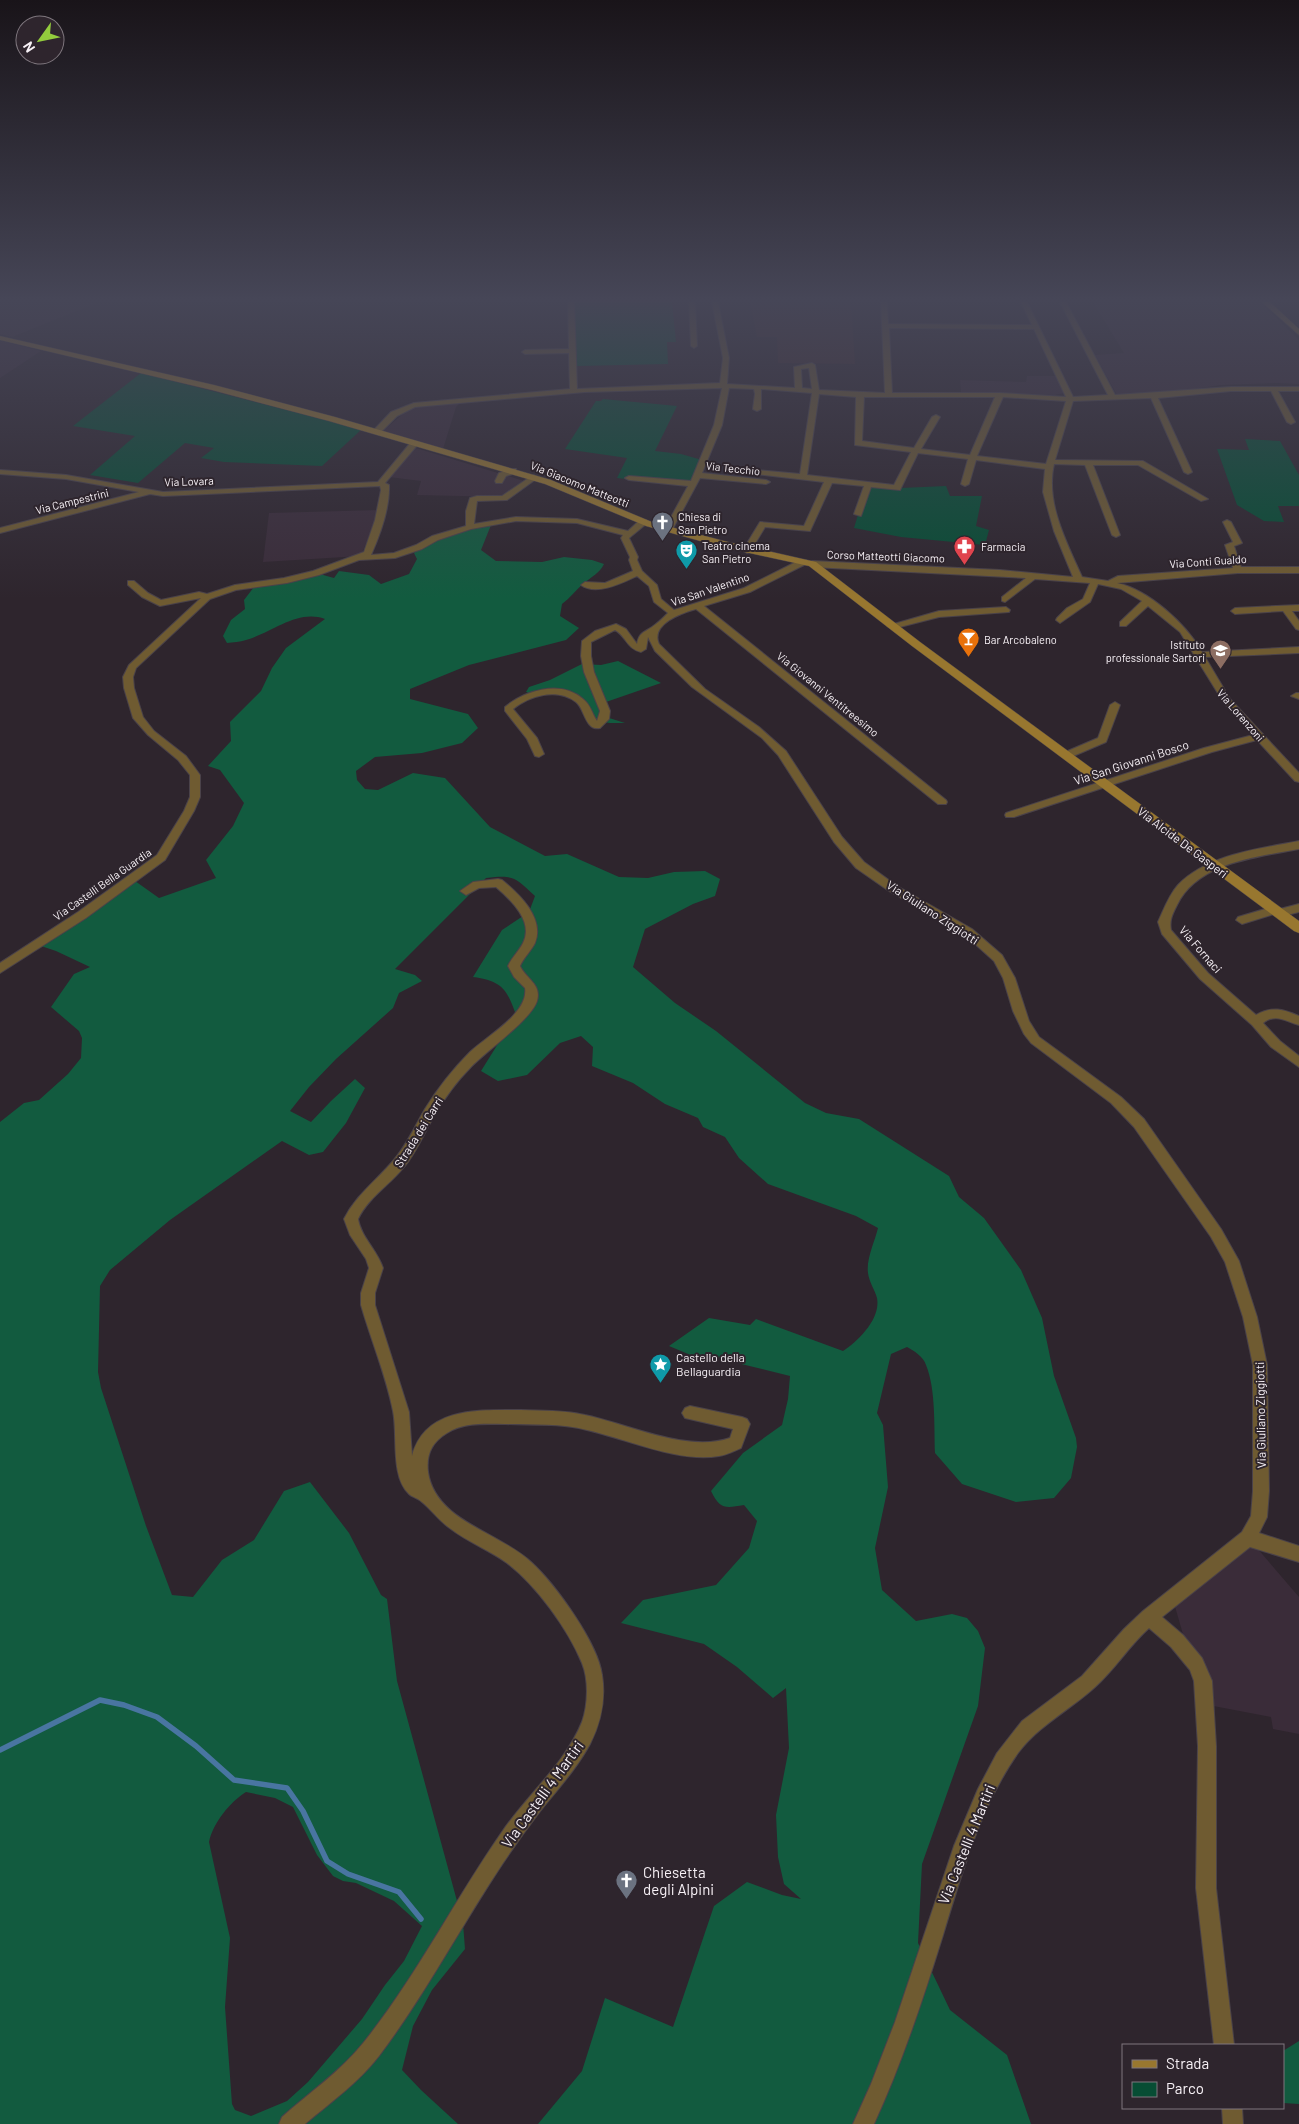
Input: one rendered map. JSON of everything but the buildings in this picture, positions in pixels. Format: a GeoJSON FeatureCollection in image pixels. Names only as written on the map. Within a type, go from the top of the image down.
{"type":"FeatureCollection","features":[{"type":"Feature","properties":{"kind":"street","name":"Via Giacomo Matteotti"},"geometry":{"type":"LineString","coordinates":[[262,401],[416,443],[506,476],[533,477],[643,522],[668,530],[807,563]]}},
{"type":"Feature","properties":{"kind":"street"},"geometry":{"type":"LineString","coordinates":[[376,432],[394,414],[414,405],[458,401]]}},
{"type":"Feature","properties":{"kind":"street","name":"Via Tecchio"},"geometry":{"type":"LineString","coordinates":[[668,530],[698,475],[724,401]]}},
{"type":"Feature","properties":{"kind":"street"},"geometry":{"type":"LineString","coordinates":[[756,409],[758,401]]}},
{"type":"Feature","properties":{"kind":"street"},"geometry":{"type":"LineString","coordinates":[[803,477],[815,401]]}},
{"type":"Feature","properties":{"kind":"street"},"geometry":{"type":"LineString","coordinates":[[860,401],[858,443],[1001,461],[1050,464],[1140,463],[1204,499]]}},
{"type":"Feature","properties":{"kind":"street"},"geometry":{"type":"LineString","coordinates":[[964,484],[973,457],[997,401]]}},
{"type":"Feature","properties":{"kind":"street"},"geometry":{"type":"LineString","coordinates":[[1069,401],[1050,464],[1047,492],[1053,517],[1079,580]]}},
{"type":"Feature","properties":{"kind":"street"},"geometry":{"type":"LineString","coordinates":[[1156,401],[1188,472]]}},
{"type":"Feature","properties":{"kind":"street"},"geometry":{"type":"LineString","coordinates":[[1280,401],[1291,422]]}},
{"type":"Feature","properties":{"kind":"street"},"geometry":{"type":"LineString","coordinates":[[756,472],[897,488],[916,450],[936,417]]}},
{"type":"Feature","properties":{"kind":"street"},"geometry":{"type":"LineString","coordinates":[[361,558],[370,549],[386,499],[385,485],[380,484],[416,443]]}},
{"type":"Feature","properties":{"kind":"street"},"geometry":{"type":"LineString","coordinates":[[1089,464],[1116,535]]}},
{"type":"Feature","properties":{"kind":"street","name":"Via Lovara"},"geometry":{"type":"LineString","coordinates":[[0,472],[66,477],[150,492],[180,494],[380,484]]}},
{"type":"Feature","properties":{"kind":"street","name":"Via Tecchio"},"geometry":{"type":"LineString","coordinates":[[698,475],[766,482]]}},
{"type":"Feature","properties":{"kind":"street"},"geometry":{"type":"LineString","coordinates":[[470,527],[470,511],[473,500],[477,498],[504,498],[533,477]]}},
{"type":"Feature","properties":{"kind":"street","name":"Via Tecchio"},"geometry":{"type":"LineString","coordinates":[[629,478],[694,484]]}},
{"type":"Feature","properties":{"kind":"street"},"geometry":{"type":"LineString","coordinates":[[746,550],[762,524],[807,529],[829,480]]}},
{"type":"Feature","properties":{"kind":"street"},"geometry":{"type":"LineString","coordinates":[[858,514],[868,485]]}},
{"type":"Feature","properties":{"kind":"street","name":"Via Campestrini"},"geometry":{"type":"LineString","coordinates":[[0,531],[150,492]]}},
{"type":"Feature","properties":{"kind":"street","name":"Via Castelli Bella Guardia"},"geometry":{"type":"LineString","coordinates":[[0,968],[82,915],[142,872],[161,857],[181,826],[194,797],[195,775],[182,758],[151,733],[138,718],[129,688],[128,677],[135,664],[206,597],[235,588],[307,575],[361,558],[395,555],[420,547],[435,538],[470,527],[516,519],[577,521],[629,534]]}},
{"type":"Feature","properties":{"kind":"street"},"geometry":{"type":"LineString","coordinates":[[643,522],[625,538],[634,557],[632,560],[638,572],[653,585],[656,600],[666,606],[672,613]]}},
{"type":"Feature","properties":{"kind":"street"},"geometry":{"type":"LineString","coordinates":[[1227,522],[1238,544],[1229,545],[1238,570]]}},
{"type":"Feature","properties":{"kind":"street","name":"Corso Matteotti Giacomo"},"geometry":{"type":"LineString","coordinates":[[807,563],[877,568],[956,570],[1114,581]]}},
{"type":"Feature","properties":{"kind":"street","name":"Via San Valentino"},"geometry":{"type":"LineString","coordinates":[[655,629],[672,613],[747,590],[807,563]]}},
{"type":"Feature","properties":{"kind":"street","name":"Via Alcide De Gasperi"},"geometry":{"type":"LineString","coordinates":[[807,563],[1299,928]]}},
{"type":"Feature","properties":{"kind":"street","name":"Via Conti Gualdo"},"geometry":{"type":"LineString","coordinates":[[1114,581],[1238,570],[1299,570]]}},
{"type":"Feature","properties":{"kind":"street"},"geometry":{"type":"LineString","coordinates":[[585,585],[596,588],[603,587],[638,572]]}},
{"type":"Feature","properties":{"kind":"street"},"geometry":{"type":"LineString","coordinates":[[1005,599],[1033,576]]}},
{"type":"Feature","properties":{"kind":"street"},"geometry":{"type":"LineString","coordinates":[[1060,620],[1070,610],[1087,600],[1089,592],[1096,581]]}},
{"type":"Feature","properties":{"kind":"street","name":"Via Lorenzoni"},"geometry":{"type":"LineString","coordinates":[[1114,581],[1148,601],[1183,630],[1227,701],[1299,779]]}},
{"type":"Feature","properties":{"kind":"street"},"geometry":{"type":"LineString","coordinates":[[131,583],[145,595],[160,603],[199,596],[206,597]]}},
{"type":"Feature","properties":{"kind":"street"},"geometry":{"type":"LineString","coordinates":[[1123,624],[1148,601]]}},
{"type":"Feature","properties":{"kind":"street","name":"Via Giovanni Ventitreesimo"},"geometry":{"type":"LineString","coordinates":[[697,605],[942,802]]}},
{"type":"Feature","properties":{"kind":"street"},"geometry":{"type":"LineString","coordinates":[[1234,611],[1299,608]]}},
{"type":"Feature","properties":{"kind":"street"},"geometry":{"type":"LineString","coordinates":[[1286,609],[1299,627]]}},
{"type":"Feature","properties":{"kind":"street"},"geometry":{"type":"LineString","coordinates":[[892,626],[939,614],[1006,610]]}},
{"type":"Feature","properties":{"kind":"street"},"geometry":{"type":"LineString","coordinates":[[539,754],[532,738],[508,709],[515,701],[536,694],[556,691],[573,695],[585,704],[590,712],[591,721],[598,726],[604,719],[605,713],[589,674],[587,641],[596,634],[614,627],[621,629],[634,646],[639,649],[642,648],[643,637],[655,629]]}},
{"type":"Feature","properties":{"kind":"street","name":"Via Giuliano Ziggiotti"},"geometry":{"type":"LineString","coordinates":[[655,629],[652,634],[658,649],[707,695],[760,731],[782,754],[836,835],[860,865],[964,931],[999,958],[1007,974],[1026,1031],[1035,1040],[1116,1100],[1140,1123],[1216,1233],[1232,1260],[1243,1291],[1260,1365],[1261,1491],[1259,1517],[1248,1538],[1149,1618]]}},
{"type":"Feature","properties":{"kind":"street"},"geometry":{"type":"LineString","coordinates":[[1198,655],[1299,650]]}},
{"type":"Feature","properties":{"kind":"street"},"geometry":{"type":"LineString","coordinates":[[1067,755],[1102,740],[1115,705]]}},
{"type":"Feature","properties":{"kind":"street","name":"Via San Giovanni Bosco"},"geometry":{"type":"LineString","coordinates":[[1010,815],[1208,750],[1260,736]]}},
{"type":"Feature","properties":{"kind":"street","name":"Via Fornaci"},"geometry":{"type":"LineString","coordinates":[[1256,1022],[1204,976],[1183,953],[1164,924],[1171,906],[1183,886],[1216,866],[1233,860],[1299,845]]}},
{"type":"Feature","properties":{"kind":"street","name":"Strada dei Carri"},"geometry":{"type":"LineString","coordinates":[[427,1496],[414,1488],[408,1478],[405,1466],[401,1412],[368,1305],[368,1293],[376,1268],[367,1247],[354,1230],[351,1218],[359,1205],[398,1166],[409,1151],[438,1100],[467,1061],[484,1045],[522,1016],[531,1001],[531,987],[518,974],[514,966],[531,937],[532,930],[526,914],[517,900],[498,883],[476,885],[466,891]]}},
{"type":"Feature","properties":{"kind":"street"},"geometry":{"type":"LineString","coordinates":[[1242,920],[1299,908]]}},
{"type":"Feature","properties":{"kind":"street"},"geometry":{"type":"LineString","coordinates":[[1299,1021],[1275,1012],[1265,1014],[1256,1022],[1282,1049],[1299,1062]]}},
{"type":"Feature","properties":{"kind":"street","name":"Via Castelli 4 Martiri"},"geometry":{"type":"LineString","coordinates":[[288,2124],[356,2066],[370,2051],[515,1829],[577,1748],[591,1721],[594,1705],[593,1670],[587,1652],[579,1638],[535,1577],[514,1558],[453,1521],[434,1506],[427,1496],[419,1470],[419,1457],[424,1445],[442,1427],[463,1418],[570,1419],[678,1446],[707,1450],[722,1450],[736,1443],[739,1438],[742,1424],[690,1413]]}},
{"type":"Feature","properties":{"kind":"street"},"geometry":{"type":"LineString","coordinates":[[1248,1538],[1299,1554]]}},
{"type":"Feature","properties":{"kind":"street"},"geometry":{"type":"LineString","coordinates":[[1149,1618],[1177,1641],[1196,1664],[1203,1681],[1208,1746],[1204,1849],[1206,1888],[1224,2044]]}},
{"type":"Feature","properties":{"kind":"street","name":"Via Castelli 4 Martiri"},"geometry":{"type":"LineString","coordinates":[[863,2124],[891,2061],[906,2020],[945,1894],[988,1786],[1009,1750],[1027,1727],[1088,1682],[1134,1630],[1149,1618]]}},
{"type":"Feature","properties":{"kind":"street"},"geometry":{"type":"LineString","coordinates":[[1232,2109],[1234,2124]]}},
{"type":"Feature","properties":{"kind":"shaded area"},"geometry":{"type":"Polygon","coordinates":[[[462,401],[456,407],[443,449],[382,432],[405,412],[416,406],[462,401]]]}},
{"type":"Feature","properties":{"kind":"shaded area"},"geometry":{"type":"Polygon","coordinates":[[[416,448],[524,481],[503,497],[417,495],[421,481],[389,477],[416,448]]]}},
{"type":"Feature","properties":{"kind":"shaded area"},"geometry":{"type":"Polygon","coordinates":[[[379,510],[361,556],[263,562],[269,513],[379,510]]]}},
{"type":"Feature","properties":{"kind":"shaded area"},"geometry":{"type":"Polygon","coordinates":[[[1245,1534],[1299,1597],[1299,1734],[1273,1729],[1271,1717],[1203,1704],[1174,1603],[1245,1534]]]}},
{"type":"Feature","properties":{"kind":"green space"},"geometry":{"type":"Polygon","coordinates":[[[105,401],[252,401],[362,429],[322,466],[224,462],[201,458],[214,448],[185,443],[138,483],[90,475],[135,436],[73,426],[105,401]]]}},
{"type":"Feature","properties":{"kind":"green space"},"geometry":{"type":"Polygon","coordinates":[[[596,401],[625,401],[677,406],[655,451],[681,454],[702,460],[689,486],[617,478],[627,458],[565,449],[596,401]]]}},
{"type":"Feature","properties":{"kind":"green space"},"geometry":{"type":"Polygon","coordinates":[[[1245,439],[1280,441],[1299,475],[1299,506],[1278,506],[1284,522],[1264,521],[1237,505],[1217,449],[1249,450],[1245,439]]]}},
{"type":"Feature","properties":{"kind":"green space"},"geometry":{"type":"Polygon","coordinates":[[[946,486],[950,496],[982,496],[976,526],[989,530],[985,545],[901,537],[854,528],[862,501],[869,487],[900,490],[901,488],[946,486]]]}},
{"type":"Feature","properties":{"kind":"green space"},"geometry":{"type":"Polygon","coordinates":[[[491,525],[481,550],[496,561],[542,562],[564,557],[592,560],[604,564],[598,573],[562,604],[560,616],[579,628],[566,640],[469,665],[410,689],[410,699],[468,714],[478,728],[462,743],[422,753],[375,757],[356,771],[357,780],[365,789],[378,790],[413,773],[445,778],[490,827],[545,856],[567,854],[619,877],[648,878],[674,872],[705,871],[720,879],[715,896],[693,904],[645,929],[633,967],[675,1003],[716,1031],[805,1103],[826,1113],[859,1119],[949,1176],[959,1197],[984,1218],[1021,1270],[1042,1318],[1054,1376],[1076,1438],[1077,1447],[1071,1478],[1054,1498],[1016,1502],[962,1484],[935,1453],[934,1409],[929,1375],[923,1359],[907,1347],[891,1354],[877,1413],[883,1425],[888,1487],[875,1548],[882,1590],[916,1621],[952,1614],[967,1618],[978,1631],[985,1648],[978,1706],[922,1864],[918,1943],[950,2010],[1007,2055],[1031,2124],[538,2124],[582,2071],[605,1998],[673,2027],[714,1906],[747,1882],[782,1895],[801,1899],[784,1884],[778,1857],[776,1815],[789,1748],[786,1688],[773,1698],[737,1667],[704,1644],[621,1623],[643,1600],[716,1585],[749,1548],[757,1521],[744,1505],[728,1507],[721,1505],[717,1502],[711,1491],[743,1453],[782,1425],[788,1399],[790,1376],[733,1362],[693,1356],[669,1346],[709,1318],[750,1325],[756,1319],[843,1351],[867,1329],[875,1314],[877,1298],[870,1280],[868,1268],[869,1256],[878,1228],[856,1216],[768,1184],[739,1158],[725,1137],[703,1127],[698,1118],[665,1104],[633,1083],[592,1066],[593,1047],[581,1036],[560,1043],[527,1075],[498,1081],[481,1071],[516,1015],[510,999],[502,988],[491,981],[473,977],[502,930],[529,912],[535,896],[518,881],[509,877],[503,877],[486,878],[395,969],[415,975],[422,981],[399,993],[393,1008],[336,1059],[309,1087],[290,1111],[311,1122],[355,1079],[365,1088],[346,1123],[323,1152],[309,1155],[282,1141],[170,1220],[110,1270],[100,1286],[98,1372],[101,1388],[146,1526],[172,1595],[193,1597],[222,1560],[254,1540],[284,1491],[310,1482],[349,1533],[381,1595],[387,1599],[397,1681],[463,1923],[465,1949],[432,1990],[413,2026],[402,2070],[458,2124],[0,2124],[0,1122],[24,1103],[39,1100],[68,1074],[81,1058],[82,1038],[79,1031],[51,1007],[74,974],[90,967],[56,951],[35,944],[128,876],[159,898],[216,878],[206,860],[233,826],[244,803],[220,770],[208,766],[231,741],[230,722],[261,691],[272,668],[286,648],[325,619],[304,617],[295,619],[256,637],[227,643],[223,636],[231,620],[245,609],[244,600],[254,587],[316,573],[334,578],[339,571],[369,575],[381,584],[409,574],[417,559],[414,553],[431,540],[450,533],[491,525]],[[246,1792],[234,1801],[218,1820],[209,1842],[230,1938],[225,2007],[232,2104],[235,2110],[251,2116],[287,2101],[308,2082],[362,2019],[404,1961],[422,1926],[394,1901],[356,1883],[343,1881],[333,1876],[317,1855],[293,1807],[275,1798],[246,1792]]]}},
{"type":"Feature","properties":{"kind":"green space"},"geometry":{"type":"Polygon","coordinates":[[[618,661],[661,683],[606,702],[606,717],[625,723],[605,723],[600,721],[592,716],[585,704],[557,693],[532,694],[526,692],[529,687],[550,680],[582,664],[601,665],[618,661]]]}},
{"type":"Feature","properties":{"kind":"green space"},"geometry":{"type":"Polygon","coordinates":[[[1299,2041],[1299,2104],[1284,2103],[1284,2050],[1299,2041]]]}},
{"type":"Feature","properties":{"kind":"waterway"},"geometry":{"type":"LineString","coordinates":[[0,1750],[100,1700],[124,1705],[157,1717],[196,1746],[234,1780],[287,1788],[303,1811],[327,1861],[348,1874],[399,1892],[421,1919]]}},
{"type":"Feature","properties":{"kind":"place","name":"Chiesa di San Pietro"},"geometry":{"type":"Point","coordinates":[662,541]}},
{"type":"Feature","properties":{"kind":"place","name":"Farmacia"},"geometry":{"type":"Point","coordinates":[965,565]}},
{"type":"Feature","properties":{"kind":"place","name":"Teatro cinema San Pietro"},"geometry":{"type":"Point","coordinates":[686,570]}},
{"type":"Feature","properties":{"kind":"place","name":"Bar Arcobaleno"},"geometry":{"type":"Point","coordinates":[968,658]}},
{"type":"Feature","properties":{"kind":"place","name":"Istituto professionale Sartori"},"geometry":{"type":"Point","coordinates":[1221,669]}},
{"type":"Feature","properties":{"kind":"place","name":"Castello della Bellaguardia"},"geometry":{"type":"Point","coordinates":[660,1383]}},
{"type":"Feature","properties":{"kind":"place","name":"Chiesetta degli Alpini"},"geometry":{"type":"Point","coordinates":[627,1900]}}]}
